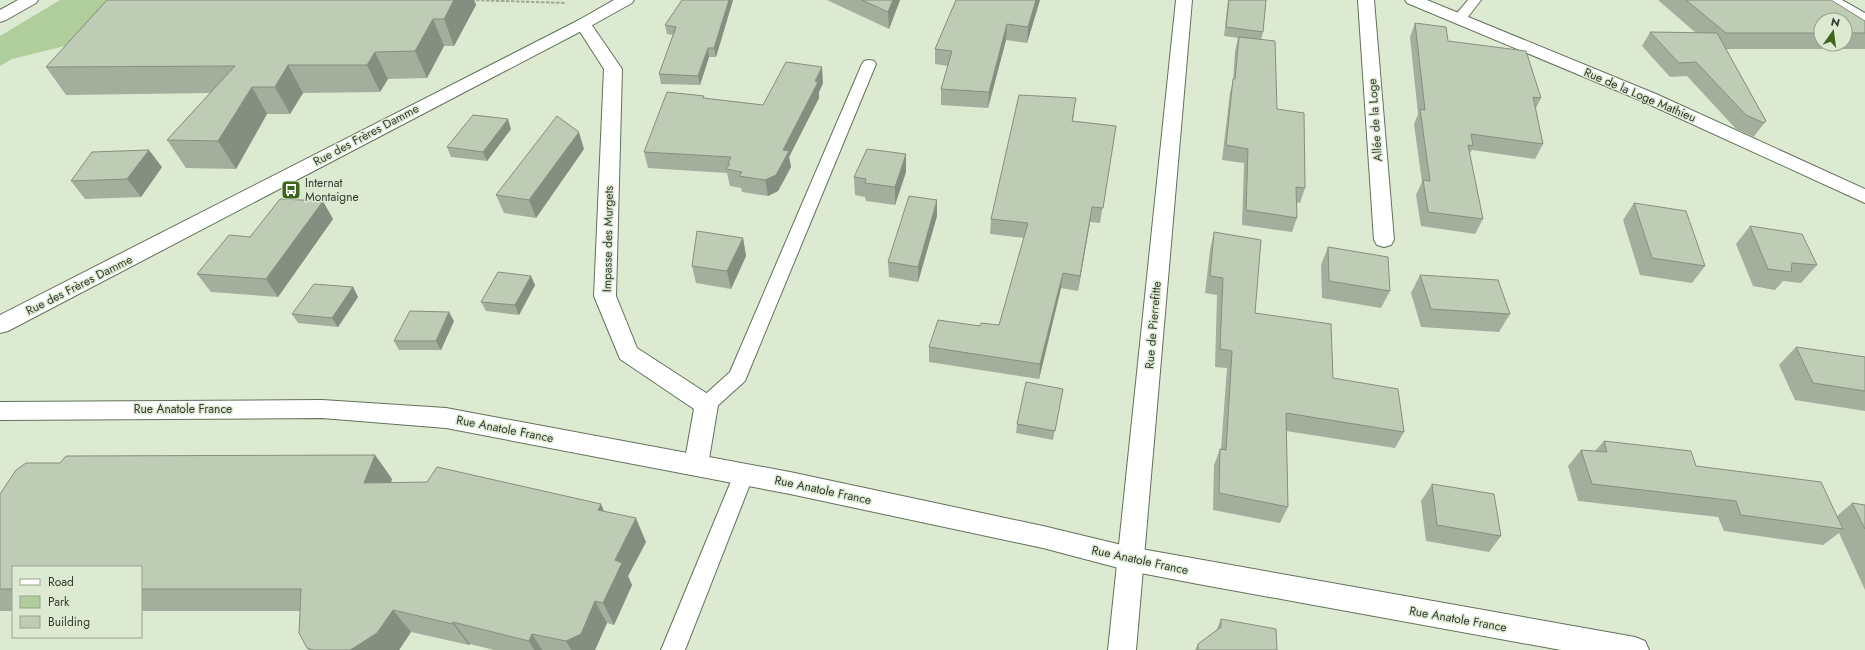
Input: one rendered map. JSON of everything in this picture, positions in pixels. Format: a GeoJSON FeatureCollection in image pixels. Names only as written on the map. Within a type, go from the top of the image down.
{"type":"FeatureCollection","features":[{"type":"Feature","properties":{"kind":"street"},"geometry":{"type":"LineString","coordinates":[[0,17],[30,0]]}},
{"type":"Feature","properties":{"kind":"street","name":"Rue de Pierrefitte"},"geometry":{"type":"LineString","coordinates":[[1122,650],[1184,0]]}},
{"type":"Feature","properties":{"kind":"street","name":"Allée de la Loge"},"geometry":{"type":"LineString","coordinates":[[1366,0],[1384,240]]}},
{"type":"Feature","properties":{"kind":"street","name":"Rue de la Loge Mathieu"},"geometry":{"type":"LineString","coordinates":[[1413,0],[1650,98],[1865,197]]}},
{"type":"Feature","properties":{"kind":"street"},"geometry":{"type":"LineString","coordinates":[[1830,0],[1865,20]]}},
{"type":"Feature","properties":{"kind":"street","name":"Rue des Frères Damme"},"geometry":{"type":"LineString","coordinates":[[0,325],[489,71],[583,24],[622,2]]}},
{"type":"Feature","properties":{"kind":"street","name":"Impasse des Murgets"},"geometry":{"type":"LineString","coordinates":[[583,24],[613,69],[605,296],[628,353],[706,405]]}},
{"type":"Feature","properties":{"kind":"street"},"geometry":{"type":"LineString","coordinates":[[696,465],[706,405]]}},
{"type":"Feature","properties":{"kind":"street","name":"Rue Anatole France"},"geometry":{"type":"LineString","coordinates":[[1,410],[322,409],[446,418],[744,474],[1043,537],[1130,559],[1635,650]]}},
{"type":"Feature","properties":{"kind":"lane"},"geometry":{"type":"LineString","coordinates":[[1459,19],[1475,0]]}},
{"type":"Feature","properties":{"kind":"lane"},"geometry":{"type":"LineString","coordinates":[[706,405],[738,376],[869,64]]}},
{"type":"Feature","properties":{"kind":"lane"},"geometry":{"type":"LineString","coordinates":[[673,650],[744,474]]}},
{"type":"Feature","properties":{"kind":"path"},"geometry":{"type":"LineString","coordinates":[[467,0],[622,2]]}},
{"type":"Feature","properties":{"kind":"green space"},"geometry":{"type":"Polygon","coordinates":[[[60,0],[143,0],[93,26],[65,46],[12,59],[0,66],[0,36],[60,0]]]}},
{"type":"Feature","properties":{"kind":"building"},"geometry":{"type":"Polygon","coordinates":[[[107,0],[454,0],[444,19],[433,19],[415,51],[375,52],[367,65],[288,65],[275,87],[252,87],[218,141],[167,140],[235,66],[46,67],[107,0]]]}},
{"type":"Feature","properties":{"kind":"building"},"geometry":{"type":"Polygon","coordinates":[[[682,0],[729,0],[714,48],[708,48],[698,76],[659,74],[676,27],[665,25],[682,0]]]}},
{"type":"Feature","properties":{"kind":"building"},"geometry":{"type":"Polygon","coordinates":[[[862,0],[893,0],[888,12],[862,0]]]}},
{"type":"Feature","properties":{"kind":"building"},"geometry":{"type":"Polygon","coordinates":[[[956,0],[1036,0],[1028,27],[1007,24],[989,92],[941,89],[952,51],[935,49],[956,0]]]}},
{"type":"Feature","properties":{"kind":"building"},"geometry":{"type":"Polygon","coordinates":[[[1229,0],[1266,0],[1263,32],[1226,27],[1229,0]]]}},
{"type":"Feature","properties":{"kind":"building"},"geometry":{"type":"Polygon","coordinates":[[[1686,0],[1831,0],[1850,12],[1813,12],[1813,33],[1726,33],[1686,0]]]}},
{"type":"Feature","properties":{"kind":"building"},"geometry":{"type":"Polygon","coordinates":[[[1853,14],[1865,21],[1865,33],[1853,33],[1853,14]]]}},
{"type":"Feature","properties":{"kind":"building"},"geometry":{"type":"Polygon","coordinates":[[[1415,23],[1446,27],[1448,41],[1526,51],[1541,98],[1533,97],[1543,144],[1471,134],[1473,146],[1468,145],[1483,219],[1428,212],[1423,180],[1430,181],[1420,109],[1425,110],[1415,23]]]}},
{"type":"Feature","properties":{"kind":"building"},"geometry":{"type":"Polygon","coordinates":[[[1650,32],[1717,33],[1766,121],[1764,123],[1746,115],[1696,62],[1679,63],[1650,32]]]}},
{"type":"Feature","properties":{"kind":"building"},"geometry":{"type":"Polygon","coordinates":[[[1239,37],[1275,41],[1277,109],[1304,113],[1305,188],[1296,187],[1297,218],[1246,210],[1248,149],[1226,145],[1239,37]]]}},
{"type":"Feature","properties":{"kind":"building"},"geometry":{"type":"Polygon","coordinates":[[[786,62],[822,67],[815,81],[818,82],[783,150],[789,151],[776,175],[765,180],[739,176],[742,172],[726,169],[730,164],[728,163],[731,157],[644,152],[667,92],[763,105],[786,62]]]}},
{"type":"Feature","properties":{"kind":"building"},"geometry":{"type":"Polygon","coordinates":[[[1019,95],[1076,98],[1072,121],[1116,126],[1103,208],[1092,207],[1080,276],[1063,273],[1040,364],[929,347],[938,320],[980,326],[981,323],[999,325],[1028,223],[991,219],[1019,95]]]}},
{"type":"Feature","properties":{"kind":"building"},"geometry":{"type":"Polygon","coordinates":[[[473,115],[508,119],[483,152],[447,147],[473,115]]]}},
{"type":"Feature","properties":{"kind":"building"},"geometry":{"type":"Polygon","coordinates":[[[557,116],[579,132],[529,200],[496,195],[557,116]]]}},
{"type":"Feature","properties":{"kind":"building"},"geometry":{"type":"Polygon","coordinates":[[[867,149],[906,154],[895,187],[865,183],[866,179],[854,177],[867,149]]]}},
{"type":"Feature","properties":{"kind":"building"},"geometry":{"type":"Polygon","coordinates":[[[149,150],[127,179],[71,181],[92,152],[149,150]]]}},
{"type":"Feature","properties":{"kind":"building"},"geometry":{"type":"Polygon","coordinates":[[[909,196],[937,200],[918,267],[888,262],[909,196]]]}},
{"type":"Feature","properties":{"kind":"building"},"geometry":{"type":"Polygon","coordinates":[[[280,199],[323,201],[266,279],[197,274],[229,235],[250,237],[280,199]]]}},
{"type":"Feature","properties":{"kind":"building"},"geometry":{"type":"Polygon","coordinates":[[[1634,203],[1686,211],[1705,266],[1652,258],[1634,203]]]}},
{"type":"Feature","properties":{"kind":"building"},"geometry":{"type":"Polygon","coordinates":[[[1750,226],[1802,234],[1817,265],[1792,263],[1791,272],[1768,269],[1750,226]]]}},
{"type":"Feature","properties":{"kind":"building"},"geometry":{"type":"Polygon","coordinates":[[[697,231],[743,238],[727,271],[692,266],[697,231]]]}},
{"type":"Feature","properties":{"kind":"building"},"geometry":{"type":"Polygon","coordinates":[[[1214,232],[1261,240],[1255,313],[1331,324],[1333,378],[1398,389],[1404,432],[1286,413],[1288,507],[1219,493],[1220,449],[1226,450],[1232,351],[1220,349],[1223,278],[1210,276],[1214,232]]]}},
{"type":"Feature","properties":{"kind":"building"},"geometry":{"type":"Polygon","coordinates":[[[1328,247],[1388,257],[1390,291],[1329,281],[1328,247]]]}},
{"type":"Feature","properties":{"kind":"building"},"geometry":{"type":"Polygon","coordinates":[[[498,272],[531,276],[515,305],[481,302],[498,272]]]}},
{"type":"Feature","properties":{"kind":"building"},"geometry":{"type":"Polygon","coordinates":[[[1420,275],[1498,280],[1510,314],[1431,309],[1420,275]]]}},
{"type":"Feature","properties":{"kind":"building"},"geometry":{"type":"Polygon","coordinates":[[[314,284],[353,287],[332,318],[292,314],[314,284]]]}},
{"type":"Feature","properties":{"kind":"building"},"geometry":{"type":"Polygon","coordinates":[[[410,311],[449,312],[436,341],[394,341],[410,311]]]}},
{"type":"Feature","properties":{"kind":"building"},"geometry":{"type":"Polygon","coordinates":[[[1796,347],[1865,357],[1865,391],[1813,383],[1796,347]]]}},
{"type":"Feature","properties":{"kind":"building"},"geometry":{"type":"Polygon","coordinates":[[[1026,382],[1063,389],[1055,431],[1017,424],[1026,382]]]}},
{"type":"Feature","properties":{"kind":"building"},"geometry":{"type":"Polygon","coordinates":[[[1604,441],[1691,451],[1696,466],[1821,482],[1843,529],[1741,515],[1736,501],[1592,484],[1581,450],[1607,452],[1604,441]]]}},
{"type":"Feature","properties":{"kind":"building"},"geometry":{"type":"Polygon","coordinates":[[[375,455],[364,483],[427,482],[437,467],[601,504],[598,510],[636,518],[615,560],[622,563],[603,603],[595,601],[581,634],[566,641],[532,634],[529,641],[453,622],[453,624],[393,610],[377,633],[350,650],[313,650],[307,648],[299,633],[301,589],[142,589],[142,566],[12,566],[12,589],[0,589],[0,494],[16,470],[26,463],[60,463],[66,456],[375,455]]]}},
{"type":"Feature","properties":{"kind":"building"},"geometry":{"type":"Polygon","coordinates":[[[1432,484],[1494,494],[1501,536],[1437,525],[1432,484]]]}},
{"type":"Feature","properties":{"kind":"building"},"geometry":{"type":"Polygon","coordinates":[[[1852,503],[1865,505],[1865,529],[1852,503]]]}},
{"type":"Feature","properties":{"kind":"building"},"geometry":{"type":"Polygon","coordinates":[[[1221,619],[1276,629],[1277,650],[1198,650],[1198,644],[1221,627],[1221,619]]]}},
{"type":"Feature","properties":{"kind":"place","name":"Internat Montaigne"},"geometry":{"type":"Point","coordinates":[291,190]}}]}
